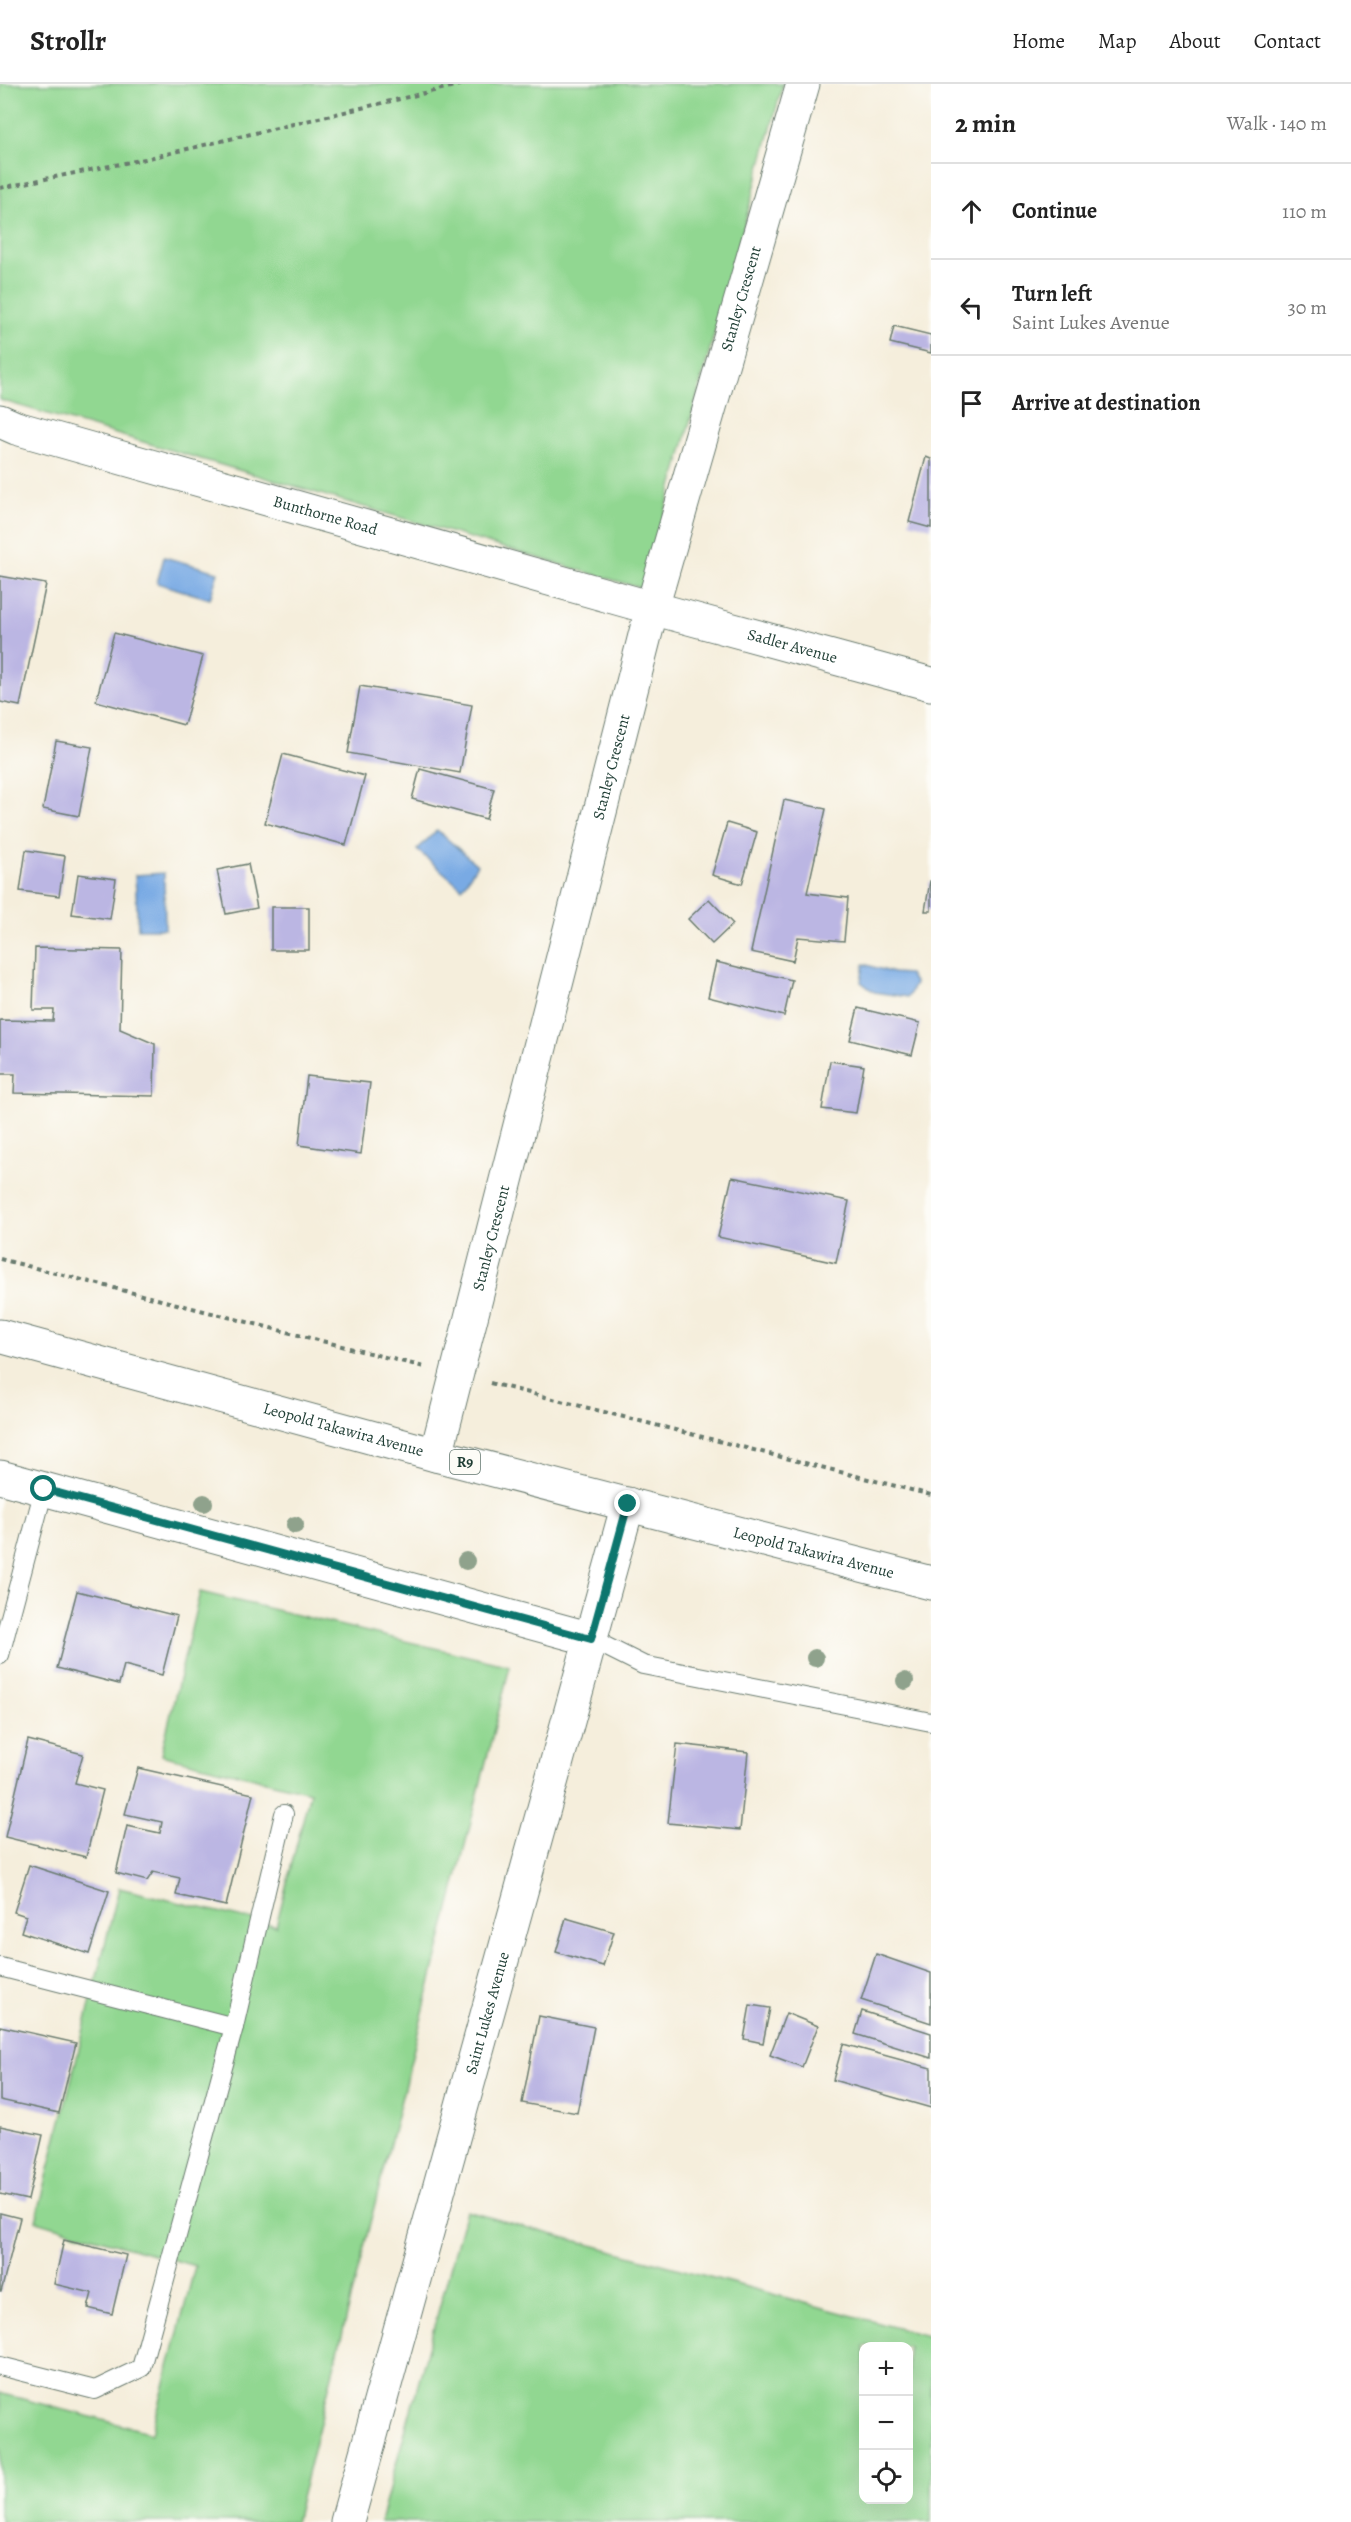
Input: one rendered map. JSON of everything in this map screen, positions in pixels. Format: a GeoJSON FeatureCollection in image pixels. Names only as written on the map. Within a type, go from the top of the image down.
{"type":"FeatureCollection","features":[{"type":"Feature","properties":{"kind":"main road","name":"Stanley Crescent"},"geometry":{"type":"LineString","coordinates":[[436,1455],[652,608],[803,84]]}},
{"type":"Feature","properties":{"kind":"main road","name":"Bunthorne Road"},"geometry":{"type":"LineString","coordinates":[[0,421],[27,431],[652,608]]}},
{"type":"Feature","properties":{"kind":"main road","name":"Sadler Avenue"},"geometry":{"type":"LineString","coordinates":[[652,608],[931,684]]}},
{"type":"Feature","properties":{"kind":"main road","name":"Leopold Takawira Avenue"},"geometry":{"type":"LineString","coordinates":[[0,1336],[436,1455],[931,1583]]}},
{"type":"Feature","properties":{"kind":"main road"},"geometry":{"type":"LineString","coordinates":[[0,1477],[591,1639]]}},
{"type":"Feature","properties":{"kind":"main road","name":"Saint Lukes Avenue"},"geometry":{"type":"LineString","coordinates":[[347,2522],[628,1504]]}},
{"type":"Feature","properties":{"kind":"lane"},"geometry":{"type":"LineString","coordinates":[[0,1655],[44,1489]]}},
{"type":"Feature","properties":{"kind":"lane"},"geometry":{"type":"LineString","coordinates":[[591,1639],[643,1665],[931,1722]]}},
{"type":"Feature","properties":{"kind":"lane"},"geometry":{"type":"LineString","coordinates":[[0,2366],[95,2390],[141,2367],[234,2027],[284,1814]]}},
{"type":"Feature","properties":{"kind":"lane"},"geometry":{"type":"LineString","coordinates":[[0,1967],[234,2027]]}},
{"type":"Feature","properties":{"kind":"path"},"geometry":{"type":"LineString","coordinates":[[0,188],[145,159],[464,84]]}},
{"type":"Feature","properties":{"kind":"green space"},"geometry":{"type":"Polygon","coordinates":[[[0,84],[783,84],[644,589],[0,400],[0,84]]]}},
{"type":"Feature","properties":{"kind":"green space"},"geometry":{"type":"Polygon","coordinates":[[[200,1592],[510,1666],[295,2522],[0,2522],[0,2393],[152,2433],[195,2266],[36,2221],[119,1888],[276,1926],[310,1792],[161,1755],[200,1592]]]}},
{"type":"Feature","properties":{"kind":"green space"},"geometry":{"type":"Polygon","coordinates":[[[466,2211],[931,2337],[931,2522],[380,2522],[466,2211]]]}},
{"type":"Feature","properties":{"kind":"water"},"geometry":{"type":"Polygon","coordinates":[[[164,557],[218,572],[210,599],[157,583],[164,557]]]}},
{"type":"Feature","properties":{"kind":"water"},"geometry":{"type":"Polygon","coordinates":[[[437,830],[477,865],[462,888],[417,850],[437,830]]]}},
{"type":"Feature","properties":{"kind":"water"},"geometry":{"type":"Polygon","coordinates":[[[164,873],[165,929],[138,929],[135,875],[164,873]]]}},
{"type":"Feature","properties":{"kind":"water"},"geometry":{"type":"Polygon","coordinates":[[[864,964],[893,973],[909,974],[915,984],[908,997],[874,992],[861,982],[864,964]]]}},
{"type":"Feature","properties":{"kind":"building"},"geometry":{"type":"Polygon","coordinates":[[[894,326],[931,335],[931,353],[890,343],[894,326]]]}},
{"type":"Feature","properties":{"kind":"building"},"geometry":{"type":"Polygon","coordinates":[[[926,457],[931,459],[931,528],[909,522],[926,457]]]}},
{"type":"Feature","properties":{"kind":"building"},"geometry":{"type":"Polygon","coordinates":[[[0,576],[46,584],[20,706],[0,702],[0,576]]]}},
{"type":"Feature","properties":{"kind":"building"},"geometry":{"type":"Polygon","coordinates":[[[114,633],[203,656],[184,725],[96,701],[114,633]]]}},
{"type":"Feature","properties":{"kind":"building"},"geometry":{"type":"Polygon","coordinates":[[[360,686],[472,705],[460,773],[348,753],[360,686]]]}},
{"type":"Feature","properties":{"kind":"building"},"geometry":{"type":"Polygon","coordinates":[[[56,741],[92,747],[79,816],[43,809],[56,741]]]}},
{"type":"Feature","properties":{"kind":"building"},"geometry":{"type":"Polygon","coordinates":[[[283,754],[365,776],[346,845],[265,823],[283,754]]]}},
{"type":"Feature","properties":{"kind":"building"},"geometry":{"type":"Polygon","coordinates":[[[420,769],[494,789],[486,819],[412,799],[420,769]]]}},
{"type":"Feature","properties":{"kind":"building"},"geometry":{"type":"Polygon","coordinates":[[[784,800],[826,809],[807,893],[848,898],[844,941],[798,937],[793,961],[751,952],[784,800]]]}},
{"type":"Feature","properties":{"kind":"building"},"geometry":{"type":"Polygon","coordinates":[[[727,823],[757,832],[742,884],[712,875],[727,823]]]}},
{"type":"Feature","properties":{"kind":"building"},"geometry":{"type":"Polygon","coordinates":[[[26,850],[65,856],[59,896],[20,891],[26,850]]]}},
{"type":"Feature","properties":{"kind":"building"},"geometry":{"type":"Polygon","coordinates":[[[248,864],[257,908],[226,914],[217,870],[248,864]]]}},
{"type":"Feature","properties":{"kind":"building"},"geometry":{"type":"Polygon","coordinates":[[[78,874],[116,879],[110,919],[72,914],[78,874]]]}},
{"type":"Feature","properties":{"kind":"building"},"geometry":{"type":"Polygon","coordinates":[[[930,881],[931,911],[925,911],[930,881]]]}},
{"type":"Feature","properties":{"kind":"building"},"geometry":{"type":"Polygon","coordinates":[[[709,899],[733,924],[712,944],[688,919],[709,899]]]}},
{"type":"Feature","properties":{"kind":"building"},"geometry":{"type":"Polygon","coordinates":[[[271,907],[309,907],[309,950],[271,950],[271,907]]]}},
{"type":"Feature","properties":{"kind":"building"},"geometry":{"type":"Polygon","coordinates":[[[35,948],[122,950],[120,1029],[155,1044],[154,1096],[14,1093],[15,1074],[0,1074],[0,1020],[53,1021],[54,1010],[33,1010],[35,948]]]}},
{"type":"Feature","properties":{"kind":"building"},"geometry":{"type":"Polygon","coordinates":[[[716,962],[792,980],[784,1016],[708,997],[716,962]]]}},
{"type":"Feature","properties":{"kind":"building"},"geometry":{"type":"Polygon","coordinates":[[[858,1008],[920,1023],[912,1055],[850,1040],[858,1008]]]}},
{"type":"Feature","properties":{"kind":"building"},"geometry":{"type":"Polygon","coordinates":[[[830,1061],[864,1066],[856,1113],[822,1109],[830,1061]]]}},
{"type":"Feature","properties":{"kind":"building"},"geometry":{"type":"Polygon","coordinates":[[[307,1076],[370,1083],[361,1154],[299,1145],[307,1076]]]}},
{"type":"Feature","properties":{"kind":"building"},"geometry":{"type":"Polygon","coordinates":[[[732,1177],[849,1201],[836,1263],[718,1237],[732,1177]]]}},
{"type":"Feature","properties":{"kind":"building"},"geometry":{"type":"Polygon","coordinates":[[[77,1591],[177,1616],[162,1675],[124,1665],[119,1684],[57,1668],[77,1591]]]}},
{"type":"Feature","properties":{"kind":"building"},"geometry":{"type":"Polygon","coordinates":[[[28,1740],[83,1754],[75,1783],[103,1790],[86,1857],[5,1837],[28,1740]]]}},
{"type":"Feature","properties":{"kind":"building"},"geometry":{"type":"Polygon","coordinates":[[[677,1744],[748,1752],[740,1830],[668,1823],[677,1744]]]}},
{"type":"Feature","properties":{"kind":"building"},"geometry":{"type":"Polygon","coordinates":[[[138,1768],[253,1794],[226,1906],[176,1895],[180,1878],[153,1872],[147,1881],[116,1873],[127,1826],[160,1833],[162,1822],[125,1814],[138,1768]]]}},
{"type":"Feature","properties":{"kind":"building"},"geometry":{"type":"Polygon","coordinates":[[[29,1865],[109,1891],[89,1954],[21,1932],[26,1916],[14,1912],[29,1865]]]}},
{"type":"Feature","properties":{"kind":"building"},"geometry":{"type":"Polygon","coordinates":[[[566,1918],[614,1932],[603,1966],[556,1952],[566,1918]]]}},
{"type":"Feature","properties":{"kind":"building"},"geometry":{"type":"Polygon","coordinates":[[[876,1954],[931,1973],[931,2023],[861,2000],[876,1954]]]}},
{"type":"Feature","properties":{"kind":"building"},"geometry":{"type":"Polygon","coordinates":[[[750,2005],[770,2008],[763,2043],[744,2039],[750,2005]]]}},
{"type":"Feature","properties":{"kind":"building"},"geometry":{"type":"Polygon","coordinates":[[[862,2011],[931,2033],[931,2058],[855,2034],[862,2011]]]}},
{"type":"Feature","properties":{"kind":"building"},"geometry":{"type":"Polygon","coordinates":[[[786,2013],[818,2026],[802,2067],[770,2055],[786,2013]]]}},
{"type":"Feature","properties":{"kind":"building"},"geometry":{"type":"Polygon","coordinates":[[[539,2016],[594,2027],[577,2113],[522,2103],[539,2016]]]}},
{"type":"Feature","properties":{"kind":"building"},"geometry":{"type":"Polygon","coordinates":[[[0,2026],[76,2043],[59,2113],[0,2100],[0,2026]]]}},
{"type":"Feature","properties":{"kind":"building"},"geometry":{"type":"Polygon","coordinates":[[[843,2044],[931,2068],[931,2108],[833,2080],[843,2044]]]}},
{"type":"Feature","properties":{"kind":"building"},"geometry":{"type":"Polygon","coordinates":[[[0,2126],[43,2135],[28,2200],[0,2194],[0,2126]]]}},
{"type":"Feature","properties":{"kind":"building"},"geometry":{"type":"Polygon","coordinates":[[[0,2213],[20,2218],[1,2292],[0,2292],[0,2213]]]}},
{"type":"Feature","properties":{"kind":"building"},"geometry":{"type":"Polygon","coordinates":[[[64,2240],[126,2255],[112,2314],[88,2308],[92,2293],[54,2284],[64,2240]]]}},
{"type":"Feature","properties":{"kind":"route"},"geometry":{"type":"LineString","coordinates":[[44,1489],[591,1639],[628,1504]]}}]}
